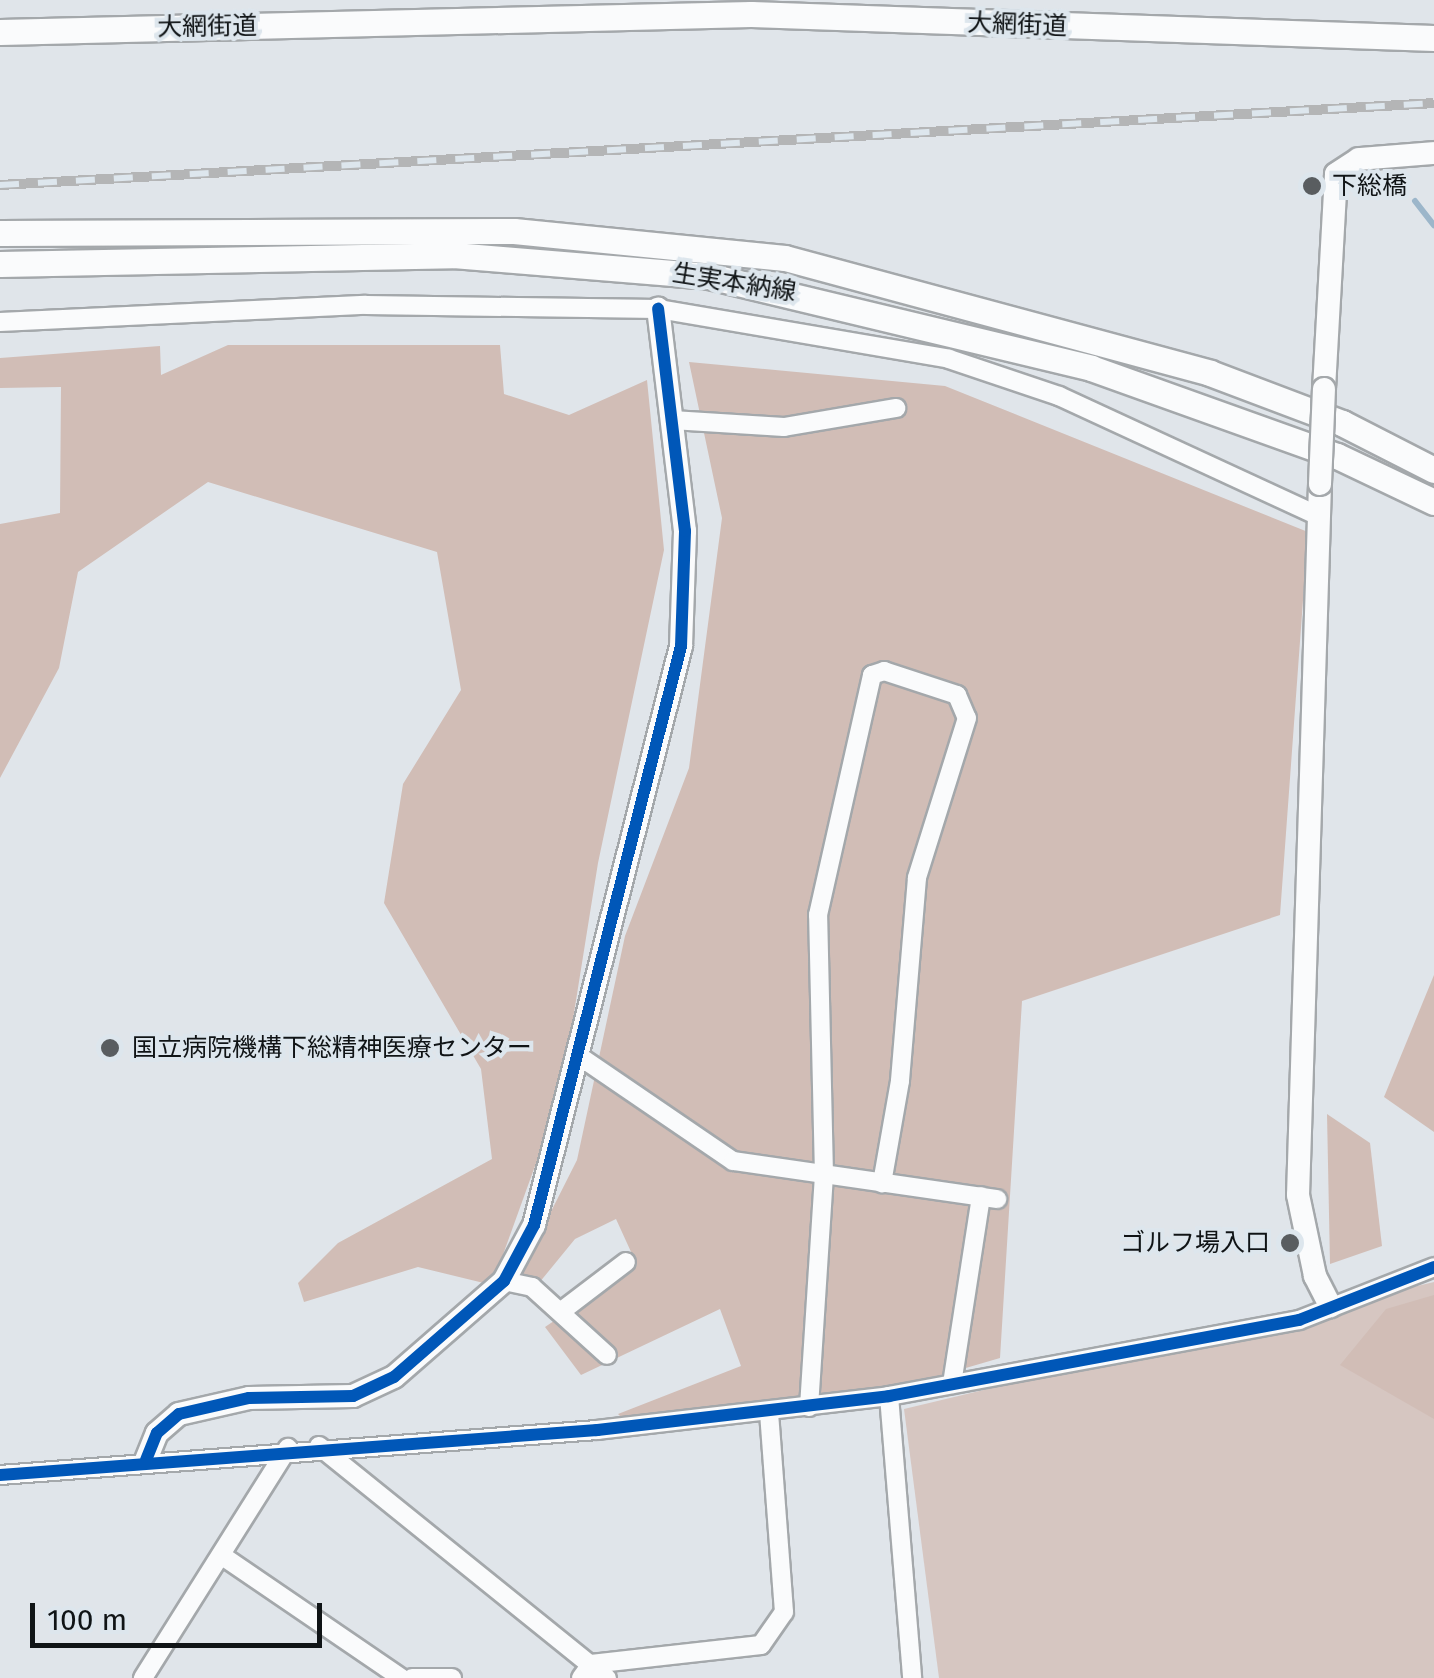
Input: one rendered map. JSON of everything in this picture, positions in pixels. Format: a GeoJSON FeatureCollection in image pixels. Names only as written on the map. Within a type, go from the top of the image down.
{"type":"FeatureCollection","features":[{"type":"Feature","properties":{"kind":"main road","name":"大網街道"},"geometry":{"type":"LineString","coordinates":[[0,32],[751,14],[1434,38]]}},
{"type":"Feature","properties":{"kind":"main road","name":"生実本納線"},"geometry":{"type":"LineString","coordinates":[[0,233],[514,231],[785,258],[1210,373],[1342,423],[1434,470]]}},
{"type":"Feature","properties":{"kind":"main road","name":"生実本納線"},"geometry":{"type":"LineString","coordinates":[[0,264],[196,254],[454,255],[709,276],[1091,368],[1338,456],[1434,502]]}},
{"type":"Feature","properties":{"kind":"street"},"geometry":{"type":"LineString","coordinates":[[1330,1306],[1298,1195],[1320,484],[1336,174],[1358,159],[1434,153]]}},
{"type":"Feature","properties":{"kind":"street"},"geometry":{"type":"LineString","coordinates":[[0,322],[366,305],[658,309],[949,359],[1059,396],[1319,516]]}},
{"type":"Feature","properties":{"kind":"street"},"geometry":{"type":"LineString","coordinates":[[146,1460],[157,1432],[179,1414],[249,1398],[352,1396],[394,1377],[504,1280],[547,1183],[576,1054],[681,646],[685,531],[658,309]]}},
{"type":"Feature","properties":{"kind":"street"},"geometry":{"type":"LineString","coordinates":[[672,420],[784,427],[896,408]]}},
{"type":"Feature","properties":{"kind":"street"},"geometry":{"type":"LineString","coordinates":[[808,1407],[824,1175],[818,915],[872,675],[884,670],[957,695],[967,718],[916,878],[900,1081],[882,1183]]}},
{"type":"Feature","properties":{"kind":"street"},"geometry":{"type":"LineString","coordinates":[[576,1054],[733,1161],[989,1197],[952,1384]]}},
{"type":"Feature","properties":{"kind":"street"},"geometry":{"type":"LineString","coordinates":[[563,1310],[626,1262]]}},
{"type":"Feature","properties":{"kind":"street"},"geometry":{"type":"LineString","coordinates":[[0,1476],[288,1448],[768,1412],[888,1396],[1299,1320],[1434,1267]]}},
{"type":"Feature","properties":{"kind":"street"},"geometry":{"type":"LineString","coordinates":[[504,1280],[532,1287],[563,1310],[607,1355]]}},
{"type":"Feature","properties":{"kind":"street"},"geometry":{"type":"LineString","coordinates":[[888,1396],[912,1678]]}},
{"type":"Feature","properties":{"kind":"street"},"geometry":{"type":"LineString","coordinates":[[586,1671],[761,1644],[784,1612],[768,1412]]}},
{"type":"Feature","properties":{"kind":"street"},"geometry":{"type":"LineString","coordinates":[[319,1446],[586,1671],[607,1678]]}},
{"type":"Feature","properties":{"kind":"street"},"geometry":{"type":"LineString","coordinates":[[143,1678],[288,1448]]}},
{"type":"Feature","properties":{"kind":"street"},"geometry":{"type":"LineString","coordinates":[[221,1555],[400,1678]]}},
{"type":"Feature","properties":{"kind":"street"},"geometry":{"type":"LineString","coordinates":[[412,1678],[452,1678]]}},
{"type":"Feature","properties":{"kind":"shaded area"},"geometry":{"type":"Polygon","coordinates":[[[228,345],[500,345],[504,394],[569,415],[647,380],[664,550],[598,863],[561,1094],[492,1285],[418,1267],[304,1302],[298,1283],[338,1243],[492,1159],[481,1069],[384,903],[403,784],[461,690],[437,552],[208,482],[78,572],[59,668],[0,778],[0,524],[60,513],[61,387],[0,388],[0,358],[160,346],[161,375],[228,345]]]}},
{"type":"Feature","properties":{"kind":"shaded area"},"geometry":{"type":"Polygon","coordinates":[[[689,362],[945,386],[1308,532],[1280,915],[1022,1001],[1000,1358],[911,1384],[633,1429],[618,1414],[741,1366],[720,1309],[581,1375],[545,1327],[637,1265],[616,1219],[575,1239],[539,1283],[519,1275],[577,1160],[625,936],[689,768],[722,518],[689,362]]]}},
{"type":"Feature","properties":{"kind":"shaded area"},"geometry":{"type":"Polygon","coordinates":[[[1434,975],[1434,1132],[1384,1097],[1434,975]]]}},
{"type":"Feature","properties":{"kind":"shaded area"},"geometry":{"type":"Polygon","coordinates":[[[1327,1114],[1370,1143],[1382,1246],[1330,1264],[1327,1114]]]}},
{"type":"Feature","properties":{"kind":"shaded area"},"geometry":{"type":"Polygon","coordinates":[[[1434,1282],[1434,1678],[939,1678],[904,1409],[1434,1282]]]}},
{"type":"Feature","properties":{"kind":"shaded area"},"geometry":{"type":"Polygon","coordinates":[[[1434,1295],[1434,1419],[1340,1365],[1386,1309],[1434,1295]]]}},
{"type":"Feature","properties":{"kind":"waterway"},"geometry":{"type":"LineString","coordinates":[[1415,201],[1434,225]]}},
{"type":"Feature","properties":{"kind":"railway"},"geometry":{"type":"LineString","coordinates":[[0,185],[1434,103]]}},
{"type":"Feature","properties":{"kind":"cycle path"},"geometry":{"type":"LineString","coordinates":[[146,1460],[157,1433],[179,1414],[249,1398],[353,1396],[394,1377],[504,1281],[534,1225],[681,646],[685,531],[658,309]]}},
{"type":"Feature","properties":{"kind":"cycle path"},"geometry":{"type":"LineString","coordinates":[[0,1475],[597,1430],[889,1396],[1299,1320],[1434,1267]]}},
{"type":"Feature","properties":{"kind":"place","name":"下総橋"},"geometry":{"type":"Point","coordinates":[1312,186]}},
{"type":"Feature","properties":{"kind":"place","name":"国立病院機構下総精神医療センター"},"geometry":{"type":"Point","coordinates":[110,1048]}},
{"type":"Feature","properties":{"kind":"place","name":"ゴルフ場入口"},"geometry":{"type":"Point","coordinates":[1290,1243]}}]}
